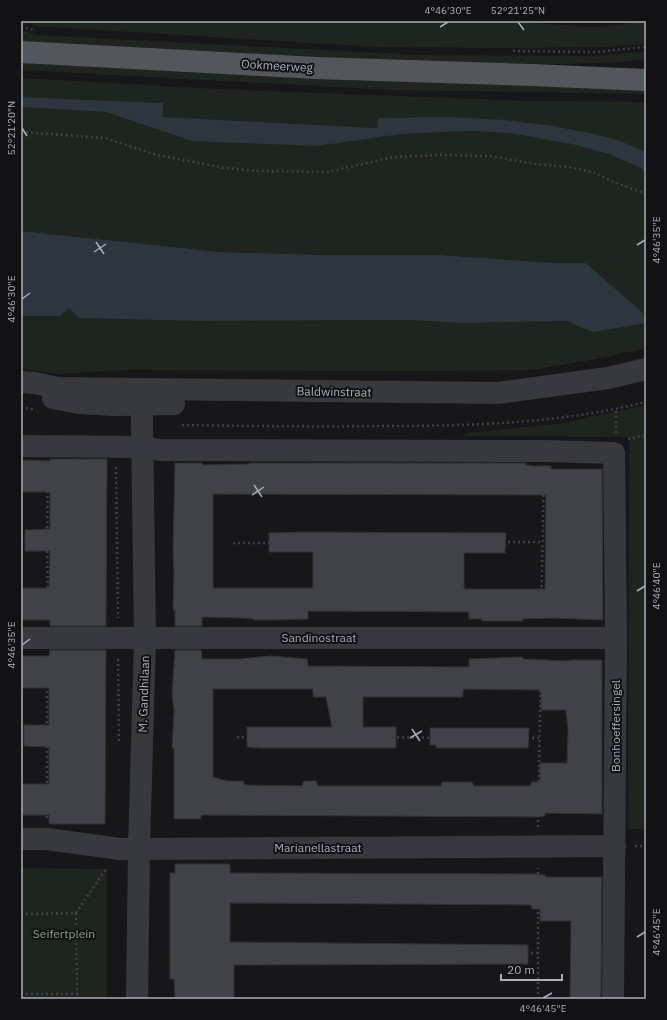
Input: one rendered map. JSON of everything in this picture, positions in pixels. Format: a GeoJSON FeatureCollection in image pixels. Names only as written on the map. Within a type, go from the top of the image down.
{"type":"FeatureCollection","features":[{"type":"Feature","properties":{"kind":"main road","name":"Ookmeerweg"},"geometry":{"type":"LineString","coordinates":[[21,52],[316,68],[532,74],[646,80]]}},
{"type":"Feature","properties":{"kind":"main road","name":"Ookmeerweg"},"geometry":{"type":"LineString","coordinates":[[532,74],[646,66]]}},
{"type":"Feature","properties":{"kind":"street","name":"Baldwinstraat"},"geometry":{"type":"LineString","coordinates":[[21,392],[79,403],[142,397],[498,393],[608,378],[646,369]]}},
{"type":"Feature","properties":{"kind":"street","name":"Baldwinstraat"},"geometry":{"type":"LineString","coordinates":[[21,382],[57,388],[142,397],[517,402],[646,381]]}},
{"type":"Feature","properties":{"kind":"street","name":"M. Gandhilaan"},"geometry":{"type":"LineString","coordinates":[[137,999],[129,849],[145,638],[142,397]]}},
{"type":"Feature","properties":{"kind":"street"},"geometry":{"type":"LineString","coordinates":[[21,446],[143,447],[160,450],[544,451]]}},
{"type":"Feature","properties":{"kind":"street","name":"Bonhoeffersingel"},"geometry":{"type":"LineString","coordinates":[[544,451],[614,453],[616,638],[613,999]]}},
{"type":"Feature","properties":{"kind":"street","name":"Sandinostraat"},"geometry":{"type":"LineString","coordinates":[[21,638],[616,638]]}},
{"type":"Feature","properties":{"kind":"street","name":"Marianellastraat"},"geometry":{"type":"LineString","coordinates":[[21,839],[47,839],[129,849],[615,846]]}},
{"type":"Feature","properties":{"kind":"path"},"geometry":{"type":"LineString","coordinates":[[21,27],[42,31]]}},
{"type":"Feature","properties":{"kind":"path"},"geometry":{"type":"LineString","coordinates":[[506,51],[595,52],[646,47]]}},
{"type":"Feature","properties":{"kind":"path"},"geometry":{"type":"LineString","coordinates":[[21,132],[105,138],[157,155],[225,168],[257,171],[327,172],[394,157],[436,155],[491,156],[593,172],[611,181],[646,194]]}},
{"type":"Feature","properties":{"kind":"path"},"geometry":{"type":"LineString","coordinates":[[178,425],[284,427],[464,426],[574,416],[646,402]]}},
{"type":"Feature","properties":{"kind":"path"},"geometry":{"type":"LineString","coordinates":[[47,839],[47,539],[49,446]]}},
{"type":"Feature","properties":{"kind":"path"},"geometry":{"type":"LineString","coordinates":[[538,999],[539,738],[544,451]]}},
{"type":"Feature","properties":{"kind":"path"},"geometry":{"type":"LineString","coordinates":[[21,539],[47,539]]}},
{"type":"Feature","properties":{"kind":"path"},"geometry":{"type":"LineString","coordinates":[[233,543],[543,542]]}},
{"type":"Feature","properties":{"kind":"path"},"geometry":{"type":"LineString","coordinates":[[21,736],[46,736]]}},
{"type":"Feature","properties":{"kind":"path"},"geometry":{"type":"LineString","coordinates":[[237,737],[539,738]]}},
{"type":"Feature","properties":{"kind":"path"},"geometry":{"type":"LineString","coordinates":[[80,999],[77,994],[76,913],[129,849]]}},
{"type":"Feature","properties":{"kind":"path"},"geometry":{"type":"LineString","coordinates":[[21,914],[76,913]]}},
{"type":"Feature","properties":{"kind":"path"},"geometry":{"type":"LineString","coordinates":[[236,955],[538,954]]}},
{"type":"Feature","properties":{"kind":"path"},"geometry":{"type":"LineString","coordinates":[[21,994],[77,994]]}},
{"type":"Feature","properties":{"kind":"green space"},"geometry":{"type":"Polygon","coordinates":[[[27,21],[495,21],[595,27],[646,21],[646,44],[604,47],[376,47],[34,26],[27,21]]]}},
{"type":"Feature","properties":{"kind":"green space"},"geometry":{"type":"Polygon","coordinates":[[[21,30],[39,35],[420,55],[592,56],[646,52],[646,59],[623,62],[559,64],[406,62],[21,41],[21,30]]]}},
{"type":"Feature","properties":{"kind":"green space"},"geometry":{"type":"Polygon","coordinates":[[[21,63],[138,69],[646,86],[646,94],[391,90],[21,70],[21,63]]]}},
{"type":"Feature","properties":{"kind":"green space"},"geometry":{"type":"Polygon","coordinates":[[[21,78],[217,89],[530,101],[646,102],[646,152],[614,140],[582,131],[549,125],[481,119],[379,118],[377,128],[163,117],[163,103],[21,97],[21,78]]]}},
{"type":"Feature","properties":{"kind":"green space"},"geometry":{"type":"Polygon","coordinates":[[[21,107],[106,112],[137,122],[401,134],[470,131],[509,133],[571,144],[609,154],[641,168],[646,172],[646,348],[597,359],[533,370],[125,370],[60,374],[21,369],[21,316],[60,316],[69,308],[79,318],[196,321],[406,320],[462,323],[567,321],[593,332],[643,313],[586,263],[552,263],[440,255],[324,255],[221,252],[21,231],[21,107]]]}},
{"type":"Feature","properties":{"kind":"green space"},"geometry":{"type":"Polygon","coordinates":[[[646,405],[646,829],[628,829],[629,437],[462,436],[470,433],[564,423],[646,405]]]}},
{"type":"Feature","properties":{"kind":"green space","name":"Seifertplein"},"geometry":{"type":"Polygon","coordinates":[[[21,868],[107,869],[107,999],[21,999],[21,868]]]}},
{"type":"Feature","properties":{"kind":"shaded area"},"geometry":{"type":"Polygon","coordinates":[[[21,97],[163,103],[163,117],[377,128],[378,118],[449,117],[505,120],[554,126],[595,134],[623,142],[646,152],[646,172],[641,168],[609,154],[571,144],[509,133],[470,131],[401,134],[317,146],[192,141],[106,112],[21,107],[21,97]]]}},
{"type":"Feature","properties":{"kind":"shaded area"},"geometry":{"type":"Polygon","coordinates":[[[21,231],[221,252],[324,255],[440,255],[552,263],[586,263],[643,313],[645,323],[593,332],[566,321],[462,323],[406,320],[196,321],[79,318],[69,308],[60,316],[21,316],[21,231]]]}},
{"type":"Feature","properties":{"kind":"building"},"geometry":{"type":"Polygon","coordinates":[[[50,459],[107,459],[106,626],[50,626],[50,620],[21,620],[21,588],[49,588],[50,551],[25,551],[25,530],[50,529],[50,492],[21,492],[21,460],[50,461],[50,459]]]}},
{"type":"Feature","properties":{"kind":"building"},"geometry":{"type":"Polygon","coordinates":[[[175,463],[202,463],[202,465],[249,463],[526,463],[526,465],[532,466],[551,466],[551,469],[602,469],[603,620],[554,618],[522,619],[523,621],[482,621],[482,619],[469,619],[469,612],[308,611],[308,619],[254,620],[202,617],[202,626],[175,626],[175,610],[173,610],[175,463]],[[213,494],[213,588],[313,588],[313,552],[269,552],[269,533],[304,532],[506,533],[505,553],[464,553],[464,589],[545,589],[546,495],[213,494]]]}},
{"type":"Feature","properties":{"kind":"building"},"geometry":{"type":"Polygon","coordinates":[[[50,650],[106,650],[105,824],[49,824],[49,815],[21,815],[21,784],[49,784],[49,747],[24,746],[24,725],[49,725],[49,688],[21,688],[21,656],[49,656],[50,650]]]}},
{"type":"Feature","properties":{"kind":"building"},"geometry":{"type":"Polygon","coordinates":[[[175,650],[201,650],[202,659],[240,659],[270,656],[307,659],[308,666],[469,667],[469,659],[522,657],[523,659],[567,661],[602,660],[602,814],[545,813],[545,816],[536,817],[201,815],[201,819],[174,819],[174,748],[172,748],[174,711],[172,694],[175,650]],[[213,689],[213,777],[227,781],[243,781],[245,785],[302,786],[304,781],[316,781],[318,786],[441,786],[442,782],[472,782],[474,786],[530,786],[532,782],[540,782],[540,763],[567,763],[568,731],[566,710],[541,710],[541,690],[463,689],[463,697],[363,697],[363,727],[396,727],[396,748],[247,747],[247,727],[332,727],[326,697],[313,697],[313,689],[213,689]]]}},
{"type":"Feature","properties":{"kind":"building"},"geometry":{"type":"Polygon","coordinates":[[[430,728],[529,728],[528,748],[436,748],[436,745],[430,745],[430,728]]]}},
{"type":"Feature","properties":{"kind":"building"},"geometry":{"type":"Polygon","coordinates":[[[175,864],[230,864],[230,873],[535,874],[545,875],[545,877],[602,877],[601,999],[570,999],[571,921],[540,921],[540,909],[532,909],[531,905],[230,903],[230,942],[528,945],[528,964],[234,965],[234,999],[175,999],[174,979],[170,979],[170,873],[175,873],[175,864]]]}}]}
